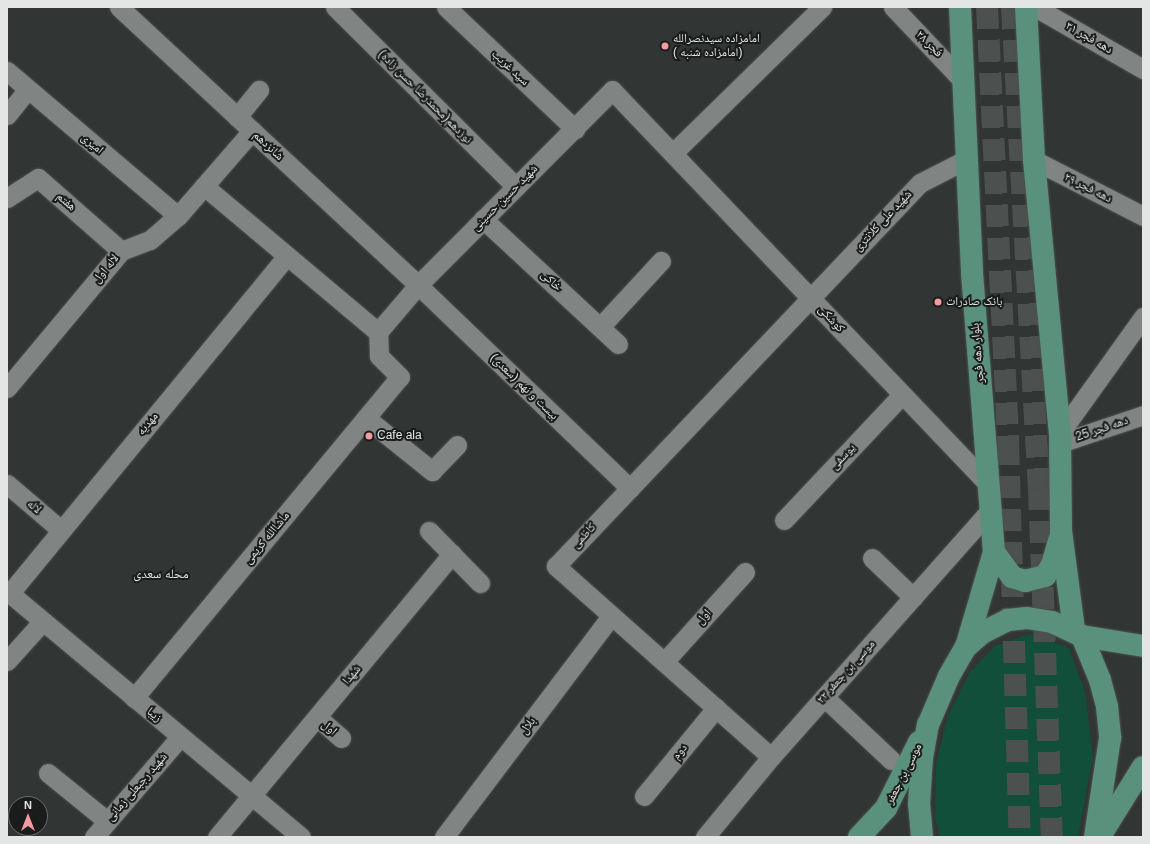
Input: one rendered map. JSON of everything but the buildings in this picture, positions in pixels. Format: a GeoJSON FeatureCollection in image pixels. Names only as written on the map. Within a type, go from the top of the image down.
{"type":"FeatureCollection","features":[{"type":"Feature","properties":{"kind":"main road","name":"بلوار دهه فجر"},"geometry":{"type":"LineString","coordinates":[[960,7],[972,273],[994,552],[966,647]]}},
{"type":"Feature","properties":{"kind":"main road"},"geometry":{"type":"LineString","coordinates":[[1026,7],[1034,160],[1060,438],[1062,531],[1078,633],[1100,680],[1107,707],[1110,738],[1095,837]]}},
{"type":"Feature","properties":{"kind":"main road"},"geometry":{"type":"LineString","coordinates":[[994,552],[1012,577],[1025,581],[1045,576],[1052,566],[1062,531]]}},
{"type":"Feature","properties":{"kind":"main road"},"geometry":{"type":"LineString","coordinates":[[922,837],[919,804],[928,725],[949,676],[966,647],[982,633],[1008,620],[1027,618],[1052,622],[1078,633],[1143,646]]}},
{"type":"Feature","properties":{"kind":"main road","name":"موسی بن جعفر"},"geometry":{"type":"LineString","coordinates":[[859,837],[886,808],[928,725]]}},
{"type":"Feature","properties":{"kind":"main road"},"geometry":{"type":"LineString","coordinates":[[1099,837],[1143,767]]}},
{"type":"Feature","properties":{"kind":"street","name":"شانزدهم"},"geometry":{"type":"LineString","coordinates":[[119,7],[418,285]]}},
{"type":"Feature","properties":{"kind":"street","name":"نوزدهم(محمدرضا حسن زاده)"},"geometry":{"type":"LineString","coordinates":[[335,7],[516,187]]}},
{"type":"Feature","properties":{"kind":"street","name":"سید غریب"},"geometry":{"type":"LineString","coordinates":[[446,7],[575,129]]}},
{"type":"Feature","properties":{"kind":"street"},"geometry":{"type":"LineString","coordinates":[[673,153],[822,7]]}},
{"type":"Feature","properties":{"kind":"street","name":"فجر ۲۸"},"geometry":{"type":"LineString","coordinates":[[893,7],[964,82]]}},
{"type":"Feature","properties":{"kind":"street","name":"دهه فجر ۳۱"},"geometry":{"type":"LineString","coordinates":[[1035,7],[1143,69]]}},
{"type":"Feature","properties":{"kind":"street","name":"امیری"},"geometry":{"type":"LineString","coordinates":[[7,71],[178,216]]}},
{"type":"Feature","properties":{"kind":"street"},"geometry":{"type":"LineString","coordinates":[[7,115],[28,89]]}},
{"type":"Feature","properties":{"kind":"street"},"geometry":{"type":"LineString","coordinates":[[236,117],[259,90]]}},
{"type":"Feature","properties":{"kind":"street","name":"شهید حسین حسینی"},"geometry":{"type":"LineString","coordinates":[[378,332],[418,285],[575,129],[612,90],[673,153]]}},
{"type":"Feature","properties":{"kind":"street","name":"لاله اول"},"geometry":{"type":"LineString","coordinates":[[7,388],[121,251],[150,240],[178,216],[252,131]]}},
{"type":"Feature","properties":{"kind":"street","name":"کوشکی"},"geometry":{"type":"LineString","coordinates":[[673,153],[989,486]]}},
{"type":"Feature","properties":{"kind":"street","name":"شهید علی کلانتری"},"geometry":{"type":"LineString","coordinates":[[811,298],[920,183],[967,159]]}},
{"type":"Feature","properties":{"kind":"street","name":"دهه فجر ۲۹"},"geometry":{"type":"LineString","coordinates":[[1034,160],[1143,216]]}},
{"type":"Feature","properties":{"kind":"street","name":"هفتم"},"geometry":{"type":"LineString","coordinates":[[7,198],[38,178],[121,251]]}},
{"type":"Feature","properties":{"kind":"street"},"geometry":{"type":"LineString","coordinates":[[204,186],[378,332]]}},
{"type":"Feature","properties":{"kind":"street","name":"خاکی"},"geometry":{"type":"LineString","coordinates":[[483,219],[618,344]]}},
{"type":"Feature","properties":{"kind":"street","name":"مهدیه"},"geometry":{"type":"LineString","coordinates":[[8,592],[287,256]]}},
{"type":"Feature","properties":{"kind":"street"},"geometry":{"type":"LineString","coordinates":[[600,327],[662,261]]}},
{"type":"Feature","properties":{"kind":"street","name":"بیست و نهم (سعدی)"},"geometry":{"type":"LineString","coordinates":[[418,285],[630,488]]}},
{"type":"Feature","properties":{"kind":"street","name":"کاظمی"},"geometry":{"type":"LineString","coordinates":[[771,757],[556,566],[811,298]]}},
{"type":"Feature","properties":{"kind":"street"},"geometry":{"type":"LineString","coordinates":[[1060,438],[1143,317]]}},
{"type":"Feature","properties":{"kind":"street","name":"ماشاالله کریمی"},"geometry":{"type":"LineString","coordinates":[[134,698],[400,377],[379,356],[378,332]]}},
{"type":"Feature","properties":{"kind":"street","name":"یوسفی"},"geometry":{"type":"LineString","coordinates":[[784,520],[902,395]]}},
{"type":"Feature","properties":{"kind":"street","name":"دهه فجر 25"},"geometry":{"type":"LineString","coordinates":[[1060,438],[1143,415]]}},
{"type":"Feature","properties":{"kind":"street"},"geometry":{"type":"LineString","coordinates":[[366,418],[432,472],[457,445]]}},
{"type":"Feature","properties":{"kind":"street","name":"لاله"},"geometry":{"type":"LineString","coordinates":[[7,484],[61,530]]}},
{"type":"Feature","properties":{"kind":"street","name":"موسی بن جعفر ۲۲"},"geometry":{"type":"LineString","coordinates":[[705,837],[771,757],[991,509]]}},
{"type":"Feature","properties":{"kind":"street"},"geometry":{"type":"LineString","coordinates":[[429,531],[480,583]]}},
{"type":"Feature","properties":{"kind":"street","name":"شهدا"},"geometry":{"type":"LineString","coordinates":[[217,837],[452,554]]}},
{"type":"Feature","properties":{"kind":"street"},"geometry":{"type":"LineString","coordinates":[[872,558],[913,597]]}},
{"type":"Feature","properties":{"kind":"street","name":"اول"},"geometry":{"type":"LineString","coordinates":[[664,662],[745,572]]}},
{"type":"Feature","properties":{"kind":"street","name":"زیبا"},"geometry":{"type":"LineString","coordinates":[[8,592],[42,622],[301,837]]}},
{"type":"Feature","properties":{"kind":"street","name":"بلال"},"geometry":{"type":"LineString","coordinates":[[444,837],[611,616]]}},
{"type":"Feature","properties":{"kind":"street"},"geometry":{"type":"LineString","coordinates":[[7,660],[42,622]]}},
{"type":"Feature","properties":{"kind":"street"},"geometry":{"type":"LineString","coordinates":[[824,697],[891,760]]}},
{"type":"Feature","properties":{"kind":"street","name":"دوم"},"geometry":{"type":"LineString","coordinates":[[644,796],[716,708]]}},
{"type":"Feature","properties":{"kind":"street","name":"اول"},"geometry":{"type":"LineString","coordinates":[[317,717],[341,738]]}},
{"type":"Feature","properties":{"kind":"street","name":"شهید رجبعلی زمانی"},"geometry":{"type":"LineString","coordinates":[[94,837],[180,737]]}},
{"type":"Feature","properties":{"kind":"street"},"geometry":{"type":"LineString","coordinates":[[48,773],[107,821]]}},
{"type":"Feature","properties":{"kind":"green space"},"geometry":{"type":"Polygon","coordinates":[[[1030,634],[1069,648],[1085,692],[1093,757],[1078,837],[940,837],[935,817],[936,763],[948,716],[970,672],[995,646],[1030,634]]]}},
{"type":"Feature","properties":{"kind":"tunnel"},"geometry":{"type":"LineString","coordinates":[[987,7],[1008,443],[1020,837]]}},
{"type":"Feature","properties":{"kind":"tunnel"},"geometry":{"type":"LineString","coordinates":[[1012,7],[1039,488],[1052,837]]}},
{"type":"Feature","properties":{"kind":"place","name":"امامزاده سیدنصرالله ( امامزاده شنبه)"},"geometry":{"type":"Point","coordinates":[665,46]}},
{"type":"Feature","properties":{"kind":"place","name":"بانک صادرات"},"geometry":{"type":"Point","coordinates":[938,302]}},
{"type":"Feature","properties":{"kind":"place","name":"Cafe ala"},"geometry":{"type":"Point","coordinates":[369,436]}},
{"type":"Feature","properties":{"kind":"district","name":"محله سعدی"},"geometry":{"type":"Point","coordinates":[161,574]}}]}
